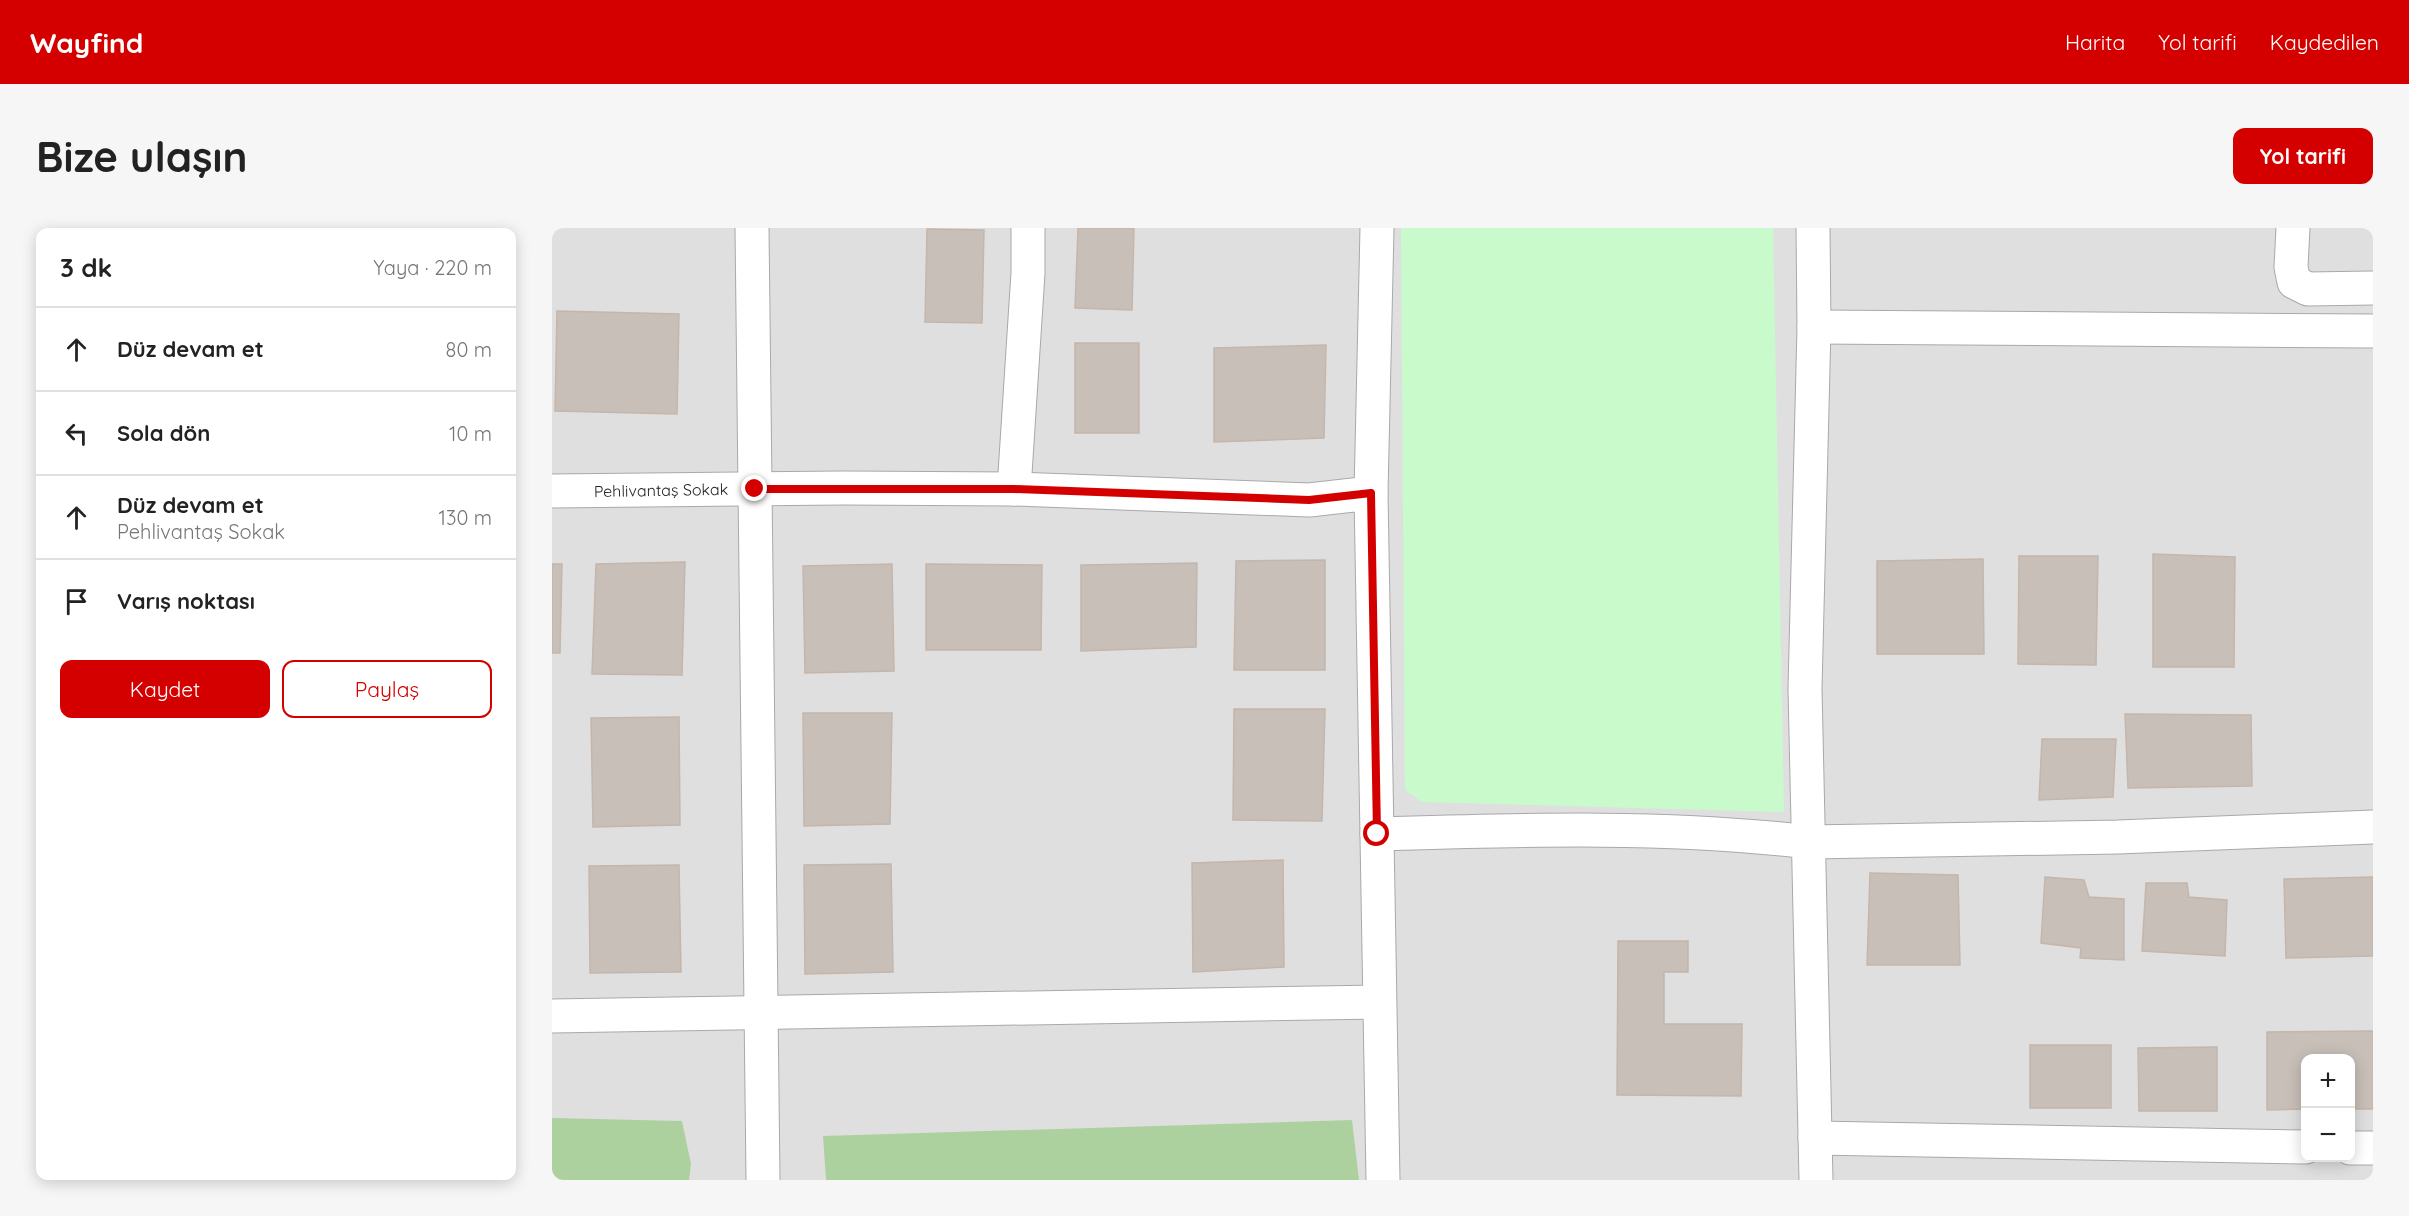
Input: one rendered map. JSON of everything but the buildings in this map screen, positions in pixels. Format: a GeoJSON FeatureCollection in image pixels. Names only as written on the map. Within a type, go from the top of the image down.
{"type":"FeatureCollection","features":[{"type":"Feature","properties":{"kind":"street"},"geometry":{"type":"LineString","coordinates":[[752,228],[763,1180]]}},
{"type":"Feature","properties":{"kind":"street"},"geometry":{"type":"LineString","coordinates":[[1014,489],[1028,273],[1028,228]]}},
{"type":"Feature","properties":{"kind":"street"},"geometry":{"type":"LineString","coordinates":[[1377,228],[1371,493],[1383,1180]]}},
{"type":"Feature","properties":{"kind":"street"},"geometry":{"type":"LineString","coordinates":[[1813,228],[1814,327],[1805,689],[1816,1180]]}},
{"type":"Feature","properties":{"kind":"street"},"geometry":{"type":"LineString","coordinates":[[2293,228],[2291,267],[2294,282],[2308,289],[2373,288]]}},
{"type":"Feature","properties":{"kind":"street"},"geometry":{"type":"LineString","coordinates":[[1814,327],[2373,331]]}},
{"type":"Feature","properties":{"kind":"street","name":"Pehlivantaş Sokak"},"geometry":{"type":"LineString","coordinates":[[552,491],[1014,489],[1309,500],[1371,493]]}},
{"type":"Feature","properties":{"kind":"street"},"geometry":{"type":"LineString","coordinates":[[1377,834],[1561,829],[1772,838],[1809,842],[2118,837],[2373,827]]}},
{"type":"Feature","properties":{"kind":"street"},"geometry":{"type":"LineString","coordinates":[[552,1016],[1379,1002]]}},
{"type":"Feature","properties":{"kind":"street"},"geometry":{"type":"LineString","coordinates":[[1815,1138],[2301,1147]]}},
{"type":"Feature","properties":{"kind":"street"},"geometry":{"type":"LineString","coordinates":[[2355,1148],[2373,1148]]}},
{"type":"Feature","properties":{"kind":"shaded area"},"geometry":{"type":"Polygon","coordinates":[[[552,228],[2373,228],[2373,1180],[552,1180],[552,228]]]}},
{"type":"Feature","properties":{"kind":"green space"},"geometry":{"type":"Polygon","coordinates":[[[1401,228],[1773,228],[1784,812],[1422,802],[1405,790],[1401,228]]]}},
{"type":"Feature","properties":{"kind":"green space"},"geometry":{"type":"Polygon","coordinates":[[[552,1118],[682,1121],[691,1164],[689,1180],[552,1180],[552,1118]]]}},
{"type":"Feature","properties":{"kind":"green space"},"geometry":{"type":"Polygon","coordinates":[[[1352,1120],[1359,1180],[826,1180],[823,1136],[1352,1120]]]}},
{"type":"Feature","properties":{"kind":"route"},"geometry":{"type":"LineString","coordinates":[[755,489],[1014,489],[1309,500],[1371,493],[1377,834]]}}]}
